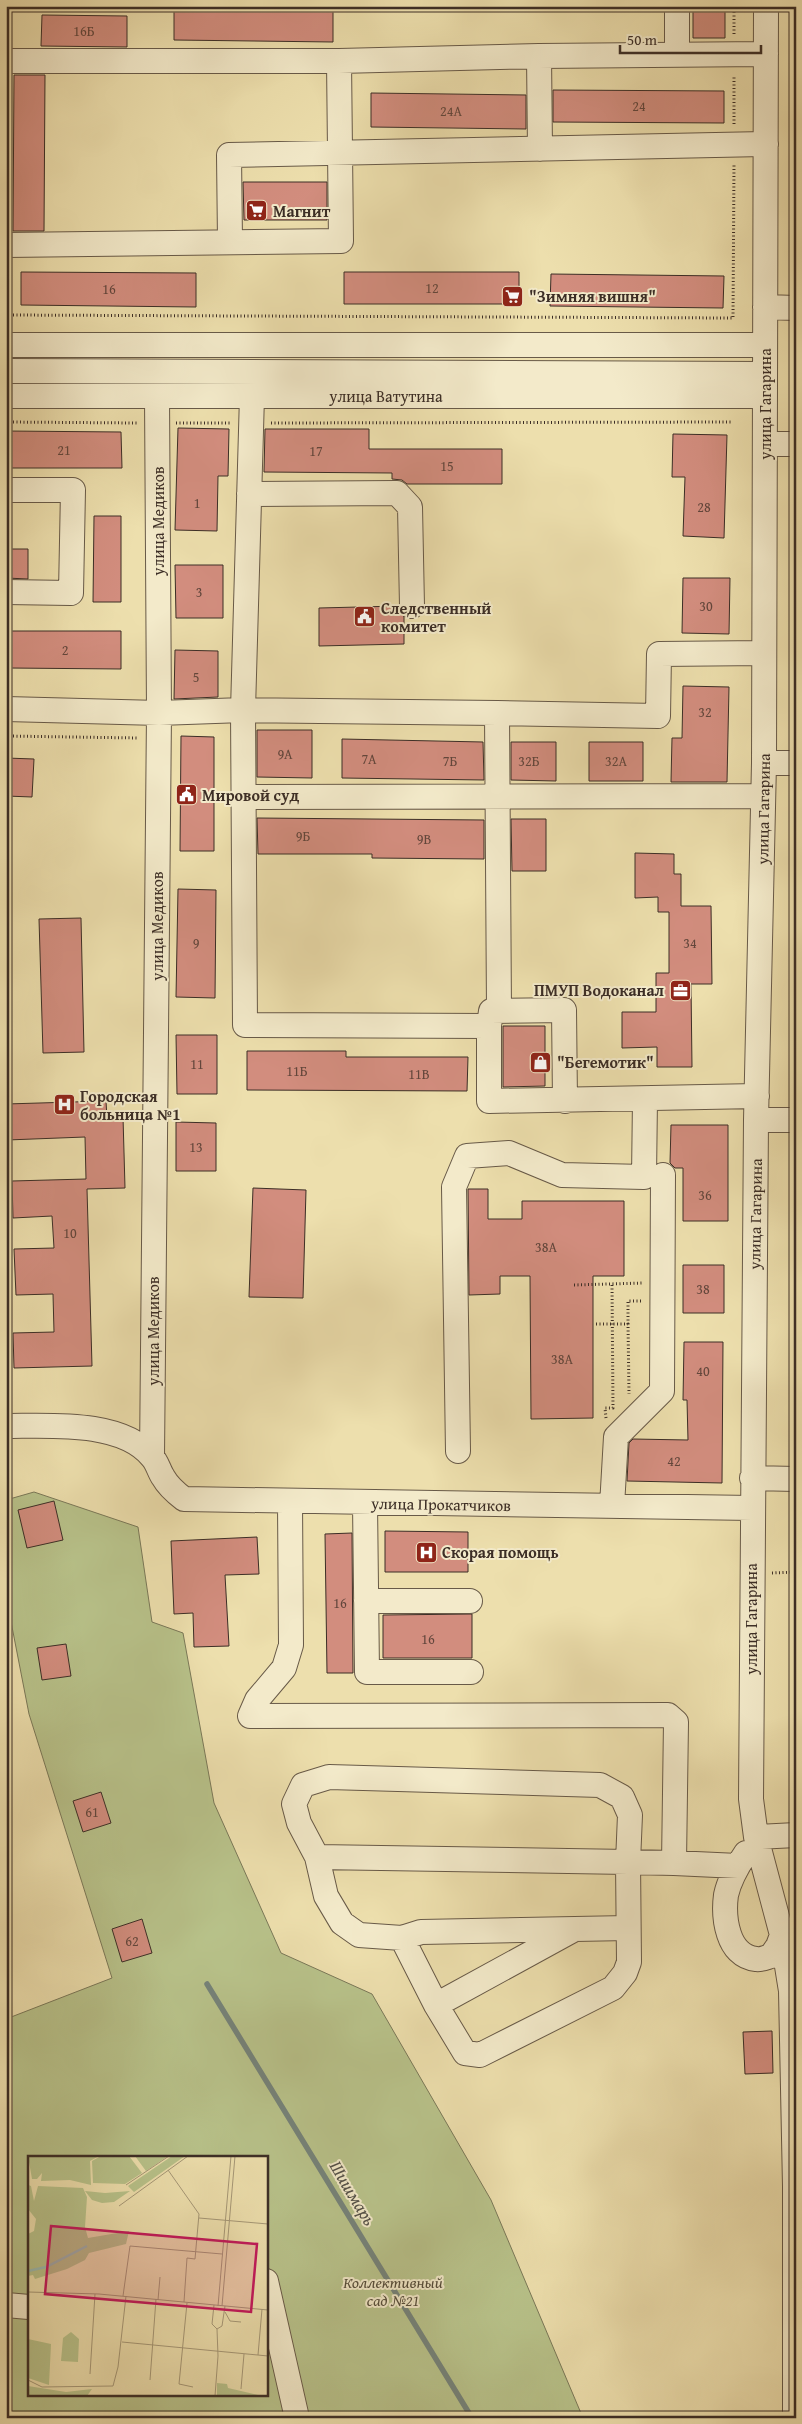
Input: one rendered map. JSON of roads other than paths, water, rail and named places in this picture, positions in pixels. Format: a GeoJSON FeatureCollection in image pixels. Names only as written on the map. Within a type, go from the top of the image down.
{"type":"FeatureCollection","features":[{"type":"Feature","properties":{"kind":"street"},"geometry":{"type":"LineString","coordinates":[[677,6],[678,54]]}},
{"type":"Feature","properties":{"kind":"street","name":"улица Гагарина"},"geometry":{"type":"LineString","coordinates":[[766,6],[764,796],[756,1120],[751,1799],[756,1836],[782,1935],[792,1991],[795,2186],[795,2418]]}},
{"type":"Feature","properties":{"kind":"street"},"geometry":{"type":"LineString","coordinates":[[6,61],[339,61],[539,56],[766,54]]}},
{"type":"Feature","properties":{"kind":"street"},"geometry":{"type":"LineString","coordinates":[[539,56],[540,149]]}},
{"type":"Feature","properties":{"kind":"street"},"geometry":{"type":"LineString","coordinates":[[6,245],[341,241],[339,61]]}},
{"type":"Feature","properties":{"kind":"street"},"geometry":{"type":"LineString","coordinates":[[230,242],[229,155],[766,144]]}},
{"type":"Feature","properties":{"kind":"street"},"geometry":{"type":"LineString","coordinates":[[765,307],[796,308]]}},
{"type":"Feature","properties":{"kind":"street"},"geometry":{"type":"LineString","coordinates":[[6,345],[765,345]]}},
{"type":"Feature","properties":{"kind":"street"},"geometry":{"type":"LineString","coordinates":[[6,370],[765,385]]}},
{"type":"Feature","properties":{"kind":"street","name":"улица Ватутина"},"geometry":{"type":"LineString","coordinates":[[6,396],[252,396],[765,385]]}},
{"type":"Feature","properties":{"kind":"street","name":"улица Медиков"},"geometry":{"type":"LineString","coordinates":[[152,1457],[159,713],[157,396]]}},
{"type":"Feature","properties":{"kind":"street"},"geometry":{"type":"LineString","coordinates":[[252,396],[243,710],[245,1025],[494,1019],[564,1010],[565,1101]]}},
{"type":"Feature","properties":{"kind":"street"},"geometry":{"type":"LineString","coordinates":[[765,444],[796,444]]}},
{"type":"Feature","properties":{"kind":"street"},"geometry":{"type":"LineString","coordinates":[[6,490],[73,490],[71,593],[6,592]]}},
{"type":"Feature","properties":{"kind":"street"},"geometry":{"type":"LineString","coordinates":[[249,494],[397,493],[410,507],[412,606]]}},
{"type":"Feature","properties":{"kind":"street"},"geometry":{"type":"LineString","coordinates":[[6,709],[159,713],[243,710],[658,716],[659,654],[764,652]]}},
{"type":"Feature","properties":{"kind":"street"},"geometry":{"type":"LineString","coordinates":[[497,713],[498,797],[494,1019],[489,1101],[757,1096]]}},
{"type":"Feature","properties":{"kind":"street"},"geometry":{"type":"LineString","coordinates":[[764,763],[796,763]]}},
{"type":"Feature","properties":{"kind":"street"},"geometry":{"type":"LineString","coordinates":[[243,797],[764,796]]}},
{"type":"Feature","properties":{"kind":"street"},"geometry":{"type":"LineString","coordinates":[[458,1452],[454,1186],[467,1156],[509,1153],[562,1175],[644,1177],[645,1099]]}},
{"type":"Feature","properties":{"kind":"street"},"geometry":{"type":"LineString","coordinates":[[756,1120],[796,1120]]}},
{"type":"Feature","properties":{"kind":"street"},"geometry":{"type":"LineString","coordinates":[[612,1506],[616,1437],[662,1390],[663,1175]]}},
{"type":"Feature","properties":{"kind":"street"},"geometry":{"type":"LineString","coordinates":[[6,1426],[67,1427],[106,1432],[129,1439],[152,1457]]}},
{"type":"Feature","properties":{"kind":"street","name":"улица Прокатчиков"},"geometry":{"type":"LineString","coordinates":[[152,1457],[163,1478],[184,1499],[752,1508]]}},
{"type":"Feature","properties":{"kind":"street"},"geometry":{"type":"LineString","coordinates":[[752,1478],[796,1478]]}},
{"type":"Feature","properties":{"kind":"street"},"geometry":{"type":"LineString","coordinates":[[290,1502],[291,1645],[284,1668],[257,1700],[250,1716],[668,1715],[676,1722],[674,1863]]}},
{"type":"Feature","properties":{"kind":"street"},"geometry":{"type":"LineString","coordinates":[[365,1503],[367,1672],[471,1672]]}},
{"type":"Feature","properties":{"kind":"street"},"geometry":{"type":"LineString","coordinates":[[366,1601],[470,1602]]}},
{"type":"Feature","properties":{"kind":"street"},"geometry":{"type":"LineString","coordinates":[[402,1938],[436,2005],[466,2053],[480,2055],[613,1988],[625,1973],[629,1962],[628,1862],[630,1816],[622,1797],[600,1785],[329,1778],[303,1785],[294,1804],[299,1823],[317,1857],[326,1896],[342,1923],[359,1934],[402,1938],[421,1932],[628,1928]]}},
{"type":"Feature","properties":{"kind":"street"},"geometry":{"type":"LineString","coordinates":[[782,1935],[778,1946],[771,1956],[756,1959],[742,1954],[731,1941],[725,1919],[726,1893],[738,1866],[756,1836],[796,1835]]}},
{"type":"Feature","properties":{"kind":"street"},"geometry":{"type":"LineString","coordinates":[[317,1857],[628,1862],[738,1866]]}},
{"type":"Feature","properties":{"kind":"street"},"geometry":{"type":"LineString","coordinates":[[436,2005],[576,1929]]}},
{"type":"Feature","properties":{"kind":"street"},"geometry":{"type":"LineString","coordinates":[[268,2290],[298,2418]]}},
{"type":"Feature","properties":{"kind":"street"},"geometry":{"type":"LineString","coordinates":[[6,2304],[28,2307]]}},
{"type":"Feature","properties":{"kind":"waterway","name":"Шишмарь"},"geometry":{"type":"LineString","coordinates":[[207,1984],[472,2418]]}},
{"type":"Feature","properties":{"kind":"place","name":"Магнит"},"geometry":{"type":"Point","coordinates":[257,211]}},
{"type":"Feature","properties":{"kind":"place","name":"\"Зимняя вишня\""},"geometry":{"type":"Point","coordinates":[513,296]}},
{"type":"Feature","properties":{"kind":"place","name":"Следственный комитет"},"geometry":{"type":"Point","coordinates":[365,617]}},
{"type":"Feature","properties":{"kind":"place","name":"Мировой суд"},"geometry":{"type":"Point","coordinates":[186,795]}},
{"type":"Feature","properties":{"kind":"place","name":"ПМУП Водоканал"},"geometry":{"type":"Point","coordinates":[680,990]}},
{"type":"Feature","properties":{"kind":"place","name":"\"Бегемотик\""},"geometry":{"type":"Point","coordinates":[541,1062]}},
{"type":"Feature","properties":{"kind":"place","name":"Городская больница №1"},"geometry":{"type":"Point","coordinates":[64,1105]}},
{"type":"Feature","properties":{"kind":"place","name":"Скорая помощь"},"geometry":{"type":"Point","coordinates":[426,1552]}},
{"type":"Feature","properties":{"kind":"park label","name":"Коллективный сад №21"},"geometry":{"type":"Point","coordinates":[393,2291]}}]}
